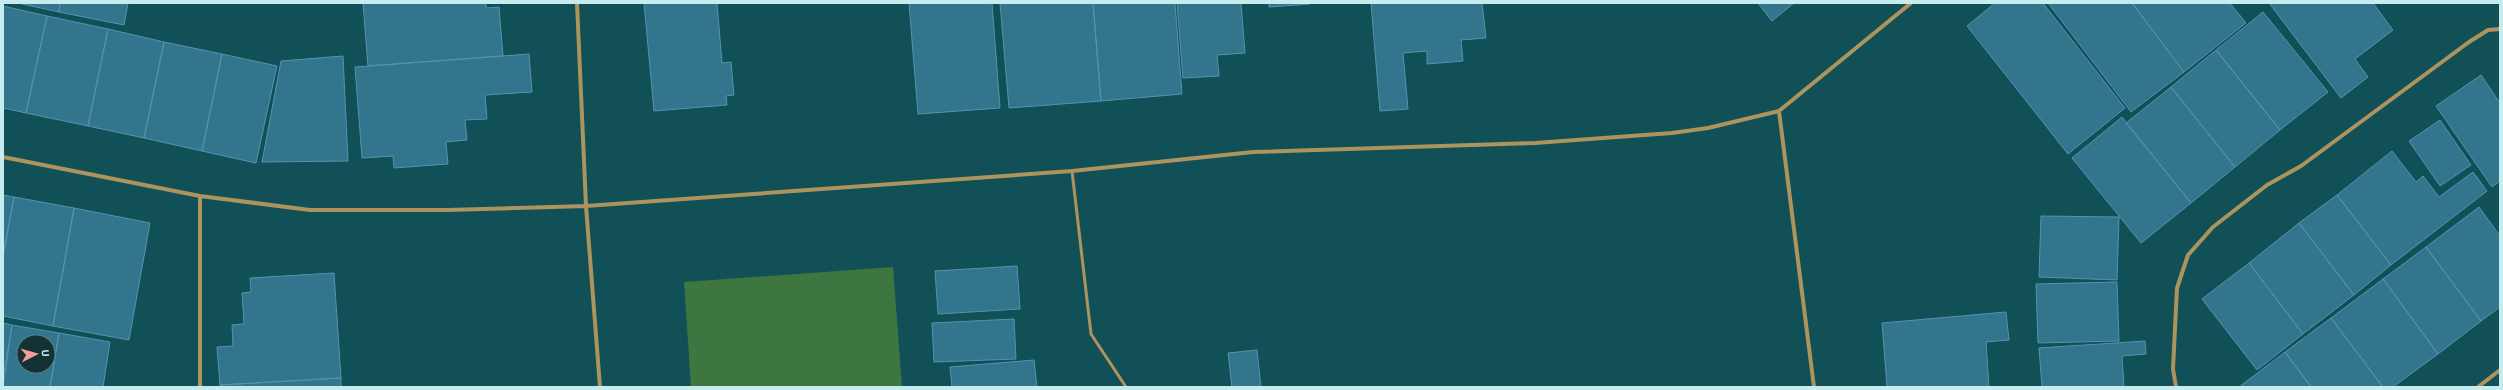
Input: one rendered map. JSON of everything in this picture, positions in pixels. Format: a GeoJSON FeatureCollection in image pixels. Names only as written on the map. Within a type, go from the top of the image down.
{"type":"FeatureCollection","features":[{"type":"Feature","properties":{"kind":"street"},"geometry":{"type":"LineString","coordinates":[[577,3],[586,206],[600,387]]}},
{"type":"Feature","properties":{"kind":"street"},"geometry":{"type":"LineString","coordinates":[[3,156],[200,196],[310,210],[447,210],[586,206],[1072,171],[1253,152],[1535,143],[1672,133],[1708,128],[1779,111],[1911,3]]}},
{"type":"Feature","properties":{"kind":"street"},"geometry":{"type":"LineString","coordinates":[[2176,387],[2173,369],[2177,288],[2188,255],[2212,227],[2267,185],[2301,166],[2469,42],[2488,30],[2500,29]]}},
{"type":"Feature","properties":{"kind":"street"},"geometry":{"type":"LineString","coordinates":[[1779,111],[1814,387]]}},
{"type":"Feature","properties":{"kind":"street"},"geometry":{"type":"LineString","coordinates":[[200,196],[200,387]]}},
{"type":"Feature","properties":{"kind":"street"},"geometry":{"type":"LineString","coordinates":[[2478,387],[2500,370]]}},
{"type":"Feature","properties":{"kind":"lane"},"geometry":{"type":"LineString","coordinates":[[1072,171],[1091,334],[1126,387]]}},
{"type":"Feature","properties":{"kind":"green space"},"geometry":{"type":"Polygon","coordinates":[[[893,267],[902,387],[691,387],[684,282],[893,267]]]}},
{"type":"Feature","properties":{"kind":"building"},"geometry":{"type":"Polygon","coordinates":[[[18,3],[60,3],[59,12],[18,3]]]}},
{"type":"Feature","properties":{"kind":"building"},"geometry":{"type":"Polygon","coordinates":[[[60,3],[128,3],[124,25],[59,12],[60,3]]]}},
{"type":"Feature","properties":{"kind":"building"},"geometry":{"type":"Polygon","coordinates":[[[363,3],[486,3],[486,8],[499,7],[503,56],[368,66],[363,3]]]}},
{"type":"Feature","properties":{"kind":"building"},"geometry":{"type":"Polygon","coordinates":[[[644,3],[717,3],[722,63],[731,62],[734,95],[726,96],[727,105],[654,111],[644,3]]]}},
{"type":"Feature","properties":{"kind":"building"},"geometry":{"type":"Polygon","coordinates":[[[909,3],[992,3],[1000,108],[918,114],[909,3]]]}},
{"type":"Feature","properties":{"kind":"building"},"geometry":{"type":"Polygon","coordinates":[[[1000,3],[1093,3],[1101,101],[1009,108],[1000,3]]]}},
{"type":"Feature","properties":{"kind":"building"},"geometry":{"type":"Polygon","coordinates":[[[1093,3],[1175,3],[1182,94],[1101,101],[1093,3]]]}},
{"type":"Feature","properties":{"kind":"building"},"geometry":{"type":"Polygon","coordinates":[[[1177,3],[1241,3],[1245,53],[1217,55],[1219,76],[1183,78],[1177,3]]]}},
{"type":"Feature","properties":{"kind":"building"},"geometry":{"type":"Polygon","coordinates":[[[1269,3],[1310,3],[1310,4],[1269,7],[1269,3]]]}},
{"type":"Feature","properties":{"kind":"building"},"geometry":{"type":"Polygon","coordinates":[[[1371,3],[1482,3],[1486,38],[1461,40],[1463,61],[1427,64],[1427,51],[1403,53],[1408,109],[1380,111],[1371,3]]]}},
{"type":"Feature","properties":{"kind":"building"},"geometry":{"type":"Polygon","coordinates":[[[1758,3],[1794,3],[1772,21],[1758,3]]]}},
{"type":"Feature","properties":{"kind":"building"},"geometry":{"type":"Polygon","coordinates":[[[1995,3],[2043,3],[2125,108],[2068,154],[1967,26],[1995,3]]]}},
{"type":"Feature","properties":{"kind":"building"},"geometry":{"type":"Polygon","coordinates":[[[2048,3],[2132,3],[2184,72],[2131,112],[2048,3]]]}},
{"type":"Feature","properties":{"kind":"building"},"geometry":{"type":"Polygon","coordinates":[[[2132,3],[2230,3],[2246,23],[2184,72],[2132,3]]]}},
{"type":"Feature","properties":{"kind":"building"},"geometry":{"type":"Polygon","coordinates":[[[2269,3],[2373,3],[2393,30],[2355,59],[2368,77],[2341,98],[2269,3]]]}},
{"type":"Feature","properties":{"kind":"building"},"geometry":{"type":"Polygon","coordinates":[[[3,6],[47,16],[26,113],[3,108],[3,6]]]}},
{"type":"Feature","properties":{"kind":"building"},"geometry":{"type":"Polygon","coordinates":[[[2263,12],[2328,92],[2280,130],[2216,50],[2263,12]]]}},
{"type":"Feature","properties":{"kind":"building"},"geometry":{"type":"Polygon","coordinates":[[[47,16],[108,29],[88,126],[26,113],[47,16]]]}},
{"type":"Feature","properties":{"kind":"building"},"geometry":{"type":"Polygon","coordinates":[[[108,29],[164,42],[144,138],[88,126],[108,29]]]}},
{"type":"Feature","properties":{"kind":"building"},"geometry":{"type":"Polygon","coordinates":[[[164,42],[222,54],[202,151],[144,138],[164,42]]]}},
{"type":"Feature","properties":{"kind":"building"},"geometry":{"type":"Polygon","coordinates":[[[2216,50],[2280,130],[2235,167],[2171,87],[2216,50]]]}},
{"type":"Feature","properties":{"kind":"building"},"geometry":{"type":"Polygon","coordinates":[[[222,54],[277,66],[256,163],[202,151],[222,54]]]}},
{"type":"Feature","properties":{"kind":"building"},"geometry":{"type":"Polygon","coordinates":[[[529,54],[532,92],[485,95],[487,119],[465,120],[467,140],[446,142],[448,164],[394,168],[393,156],[362,158],[355,67],[529,54]]]}},
{"type":"Feature","properties":{"kind":"building"},"geometry":{"type":"Polygon","coordinates":[[[343,56],[348,161],[262,162],[281,61],[343,56]]]}},
{"type":"Feature","properties":{"kind":"building"},"geometry":{"type":"Polygon","coordinates":[[[2481,75],[2500,103],[2500,181],[2492,187],[2436,106],[2481,75]]]}},
{"type":"Feature","properties":{"kind":"building"},"geometry":{"type":"Polygon","coordinates":[[[2171,87],[2235,167],[2191,203],[2126,123],[2171,87]]]}},
{"type":"Feature","properties":{"kind":"building"},"geometry":{"type":"Polygon","coordinates":[[[2122,117],[2191,203],[2141,243],[2072,158],[2122,117]]]}},
{"type":"Feature","properties":{"kind":"building"},"geometry":{"type":"Polygon","coordinates":[[[2440,120],[2471,165],[2440,186],[2409,141],[2440,120]]]}},
{"type":"Feature","properties":{"kind":"building"},"geometry":{"type":"Polygon","coordinates":[[[2392,151],[2416,182],[2423,176],[2439,197],[2473,172],[2487,191],[2391,265],[2337,195],[2392,151]]]}},
{"type":"Feature","properties":{"kind":"building"},"geometry":{"type":"Polygon","coordinates":[[[3,195],[14,197],[3,256],[3,195]]]}},
{"type":"Feature","properties":{"kind":"building"},"geometry":{"type":"Polygon","coordinates":[[[2337,195],[2391,265],[2354,295],[2299,223],[2337,195]]]}},
{"type":"Feature","properties":{"kind":"building"},"geometry":{"type":"Polygon","coordinates":[[[14,197],[74,208],[53,326],[3,316],[3,256],[14,197]]]}},
{"type":"Feature","properties":{"kind":"building"},"geometry":{"type":"Polygon","coordinates":[[[2479,207],[2500,236],[2500,307],[2481,321],[2426,247],[2479,207]]]}},
{"type":"Feature","properties":{"kind":"building"},"geometry":{"type":"Polygon","coordinates":[[[74,208],[150,223],[129,340],[53,326],[74,208]]]}},
{"type":"Feature","properties":{"kind":"building"},"geometry":{"type":"Polygon","coordinates":[[[2041,216],[2119,217],[2117,280],[2039,277],[2041,216]]]}},
{"type":"Feature","properties":{"kind":"building"},"geometry":{"type":"Polygon","coordinates":[[[2299,223],[2354,295],[2303,334],[2249,263],[2299,223]]]}},
{"type":"Feature","properties":{"kind":"building"},"geometry":{"type":"Polygon","coordinates":[[[2426,247],[2481,321],[2438,354],[2383,279],[2426,247]]]}},
{"type":"Feature","properties":{"kind":"building"},"geometry":{"type":"Polygon","coordinates":[[[2249,263],[2303,334],[2257,370],[2202,299],[2249,263]]]}},
{"type":"Feature","properties":{"kind":"building"},"geometry":{"type":"Polygon","coordinates":[[[1017,266],[1020,309],[938,314],[935,271],[1017,266]]]}},
{"type":"Feature","properties":{"kind":"building"},"geometry":{"type":"Polygon","coordinates":[[[334,273],[341,378],[220,385],[217,347],[233,346],[232,325],[244,324],[242,293],[251,292],[250,278],[334,273]]]}},
{"type":"Feature","properties":{"kind":"building"},"geometry":{"type":"Polygon","coordinates":[[[2383,279],[2438,354],[2393,387],[2383,387],[2331,318],[2383,279]]]}},
{"type":"Feature","properties":{"kind":"building"},"geometry":{"type":"Polygon","coordinates":[[[2117,282],[2119,341],[2038,343],[2036,284],[2117,282]]]}},
{"type":"Feature","properties":{"kind":"building"},"geometry":{"type":"Polygon","coordinates":[[[2006,312],[2009,340],[1986,342],[1989,387],[1887,387],[1882,323],[2006,312]]]}},
{"type":"Feature","properties":{"kind":"building"},"geometry":{"type":"Polygon","coordinates":[[[2331,318],[2383,387],[2311,387],[2285,352],[2331,318]]]}},
{"type":"Feature","properties":{"kind":"building"},"geometry":{"type":"Polygon","coordinates":[[[1014,319],[1016,359],[934,362],[932,323],[1014,319]]]}},
{"type":"Feature","properties":{"kind":"building"},"geometry":{"type":"Polygon","coordinates":[[[3,323],[12,325],[3,379],[3,323]]]}},
{"type":"Feature","properties":{"kind":"building"},"geometry":{"type":"Polygon","coordinates":[[[12,325],[59,333],[56,351],[56,334],[16,334],[16,374],[52,374],[50,387],[3,387],[12,325]]]}},
{"type":"Feature","properties":{"kind":"building"},"geometry":{"type":"Polygon","coordinates":[[[59,333],[110,342],[103,387],[50,387],[52,374],[56,374],[56,351],[59,333]]]}},
{"type":"Feature","properties":{"kind":"building"},"geometry":{"type":"Polygon","coordinates":[[[2145,341],[2146,354],[2122,356],[2124,387],[2042,387],[2039,348],[2145,341]]]}},
{"type":"Feature","properties":{"kind":"building"},"geometry":{"type":"Polygon","coordinates":[[[1257,350],[1261,387],[1232,387],[1228,353],[1257,350]]]}},
{"type":"Feature","properties":{"kind":"building"},"geometry":{"type":"Polygon","coordinates":[[[2285,352],[2311,387],[2239,387],[2285,352]]]}},
{"type":"Feature","properties":{"kind":"building"},"geometry":{"type":"Polygon","coordinates":[[[1034,360],[1037,387],[952,387],[950,367],[1034,360]]]}},
{"type":"Feature","properties":{"kind":"building"},"geometry":{"type":"Polygon","coordinates":[[[341,378],[341,387],[220,387],[220,385],[341,378]]]}}]}
